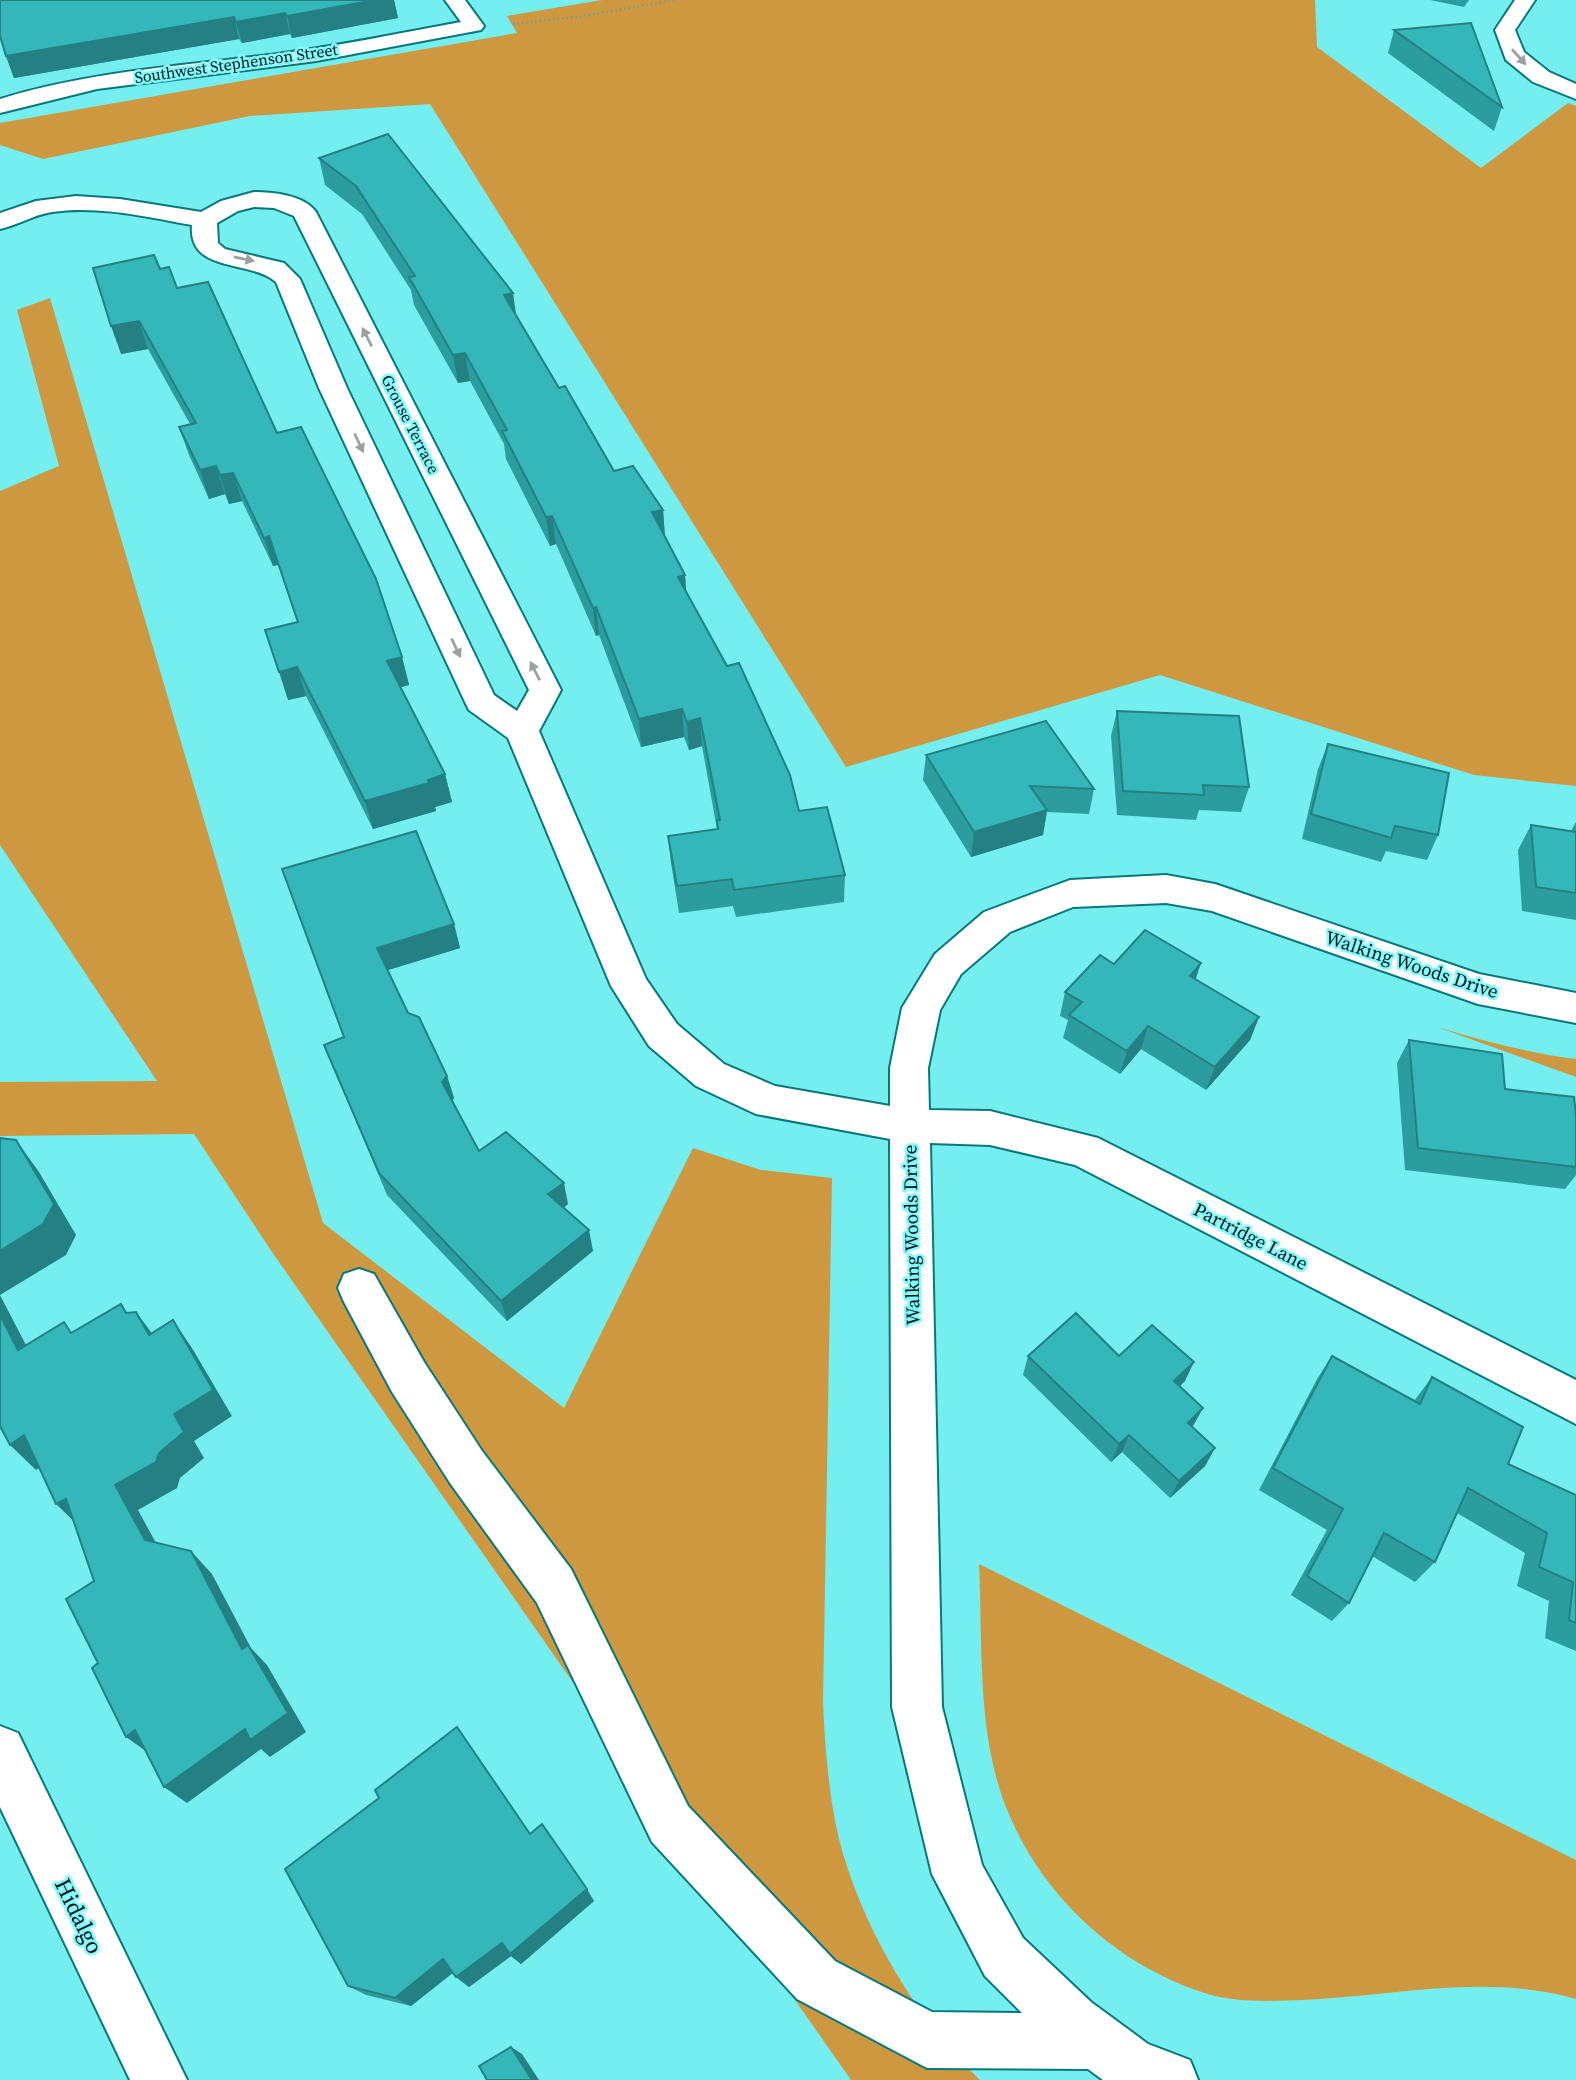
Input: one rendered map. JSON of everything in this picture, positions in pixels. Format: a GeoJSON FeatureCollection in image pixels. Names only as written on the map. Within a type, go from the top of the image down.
{"type":"FeatureCollection","features":[{"type":"Feature","properties":{"kind":"street"},"geometry":{"type":"LineString","coordinates":[[455,0],[474,26]]}},
{"type":"Feature","properties":{"kind":"street"},"geometry":{"type":"LineString","coordinates":[[1525,0],[1505,30],[1514,55],[1541,77],[1576,92]]}},
{"type":"Feature","properties":{"kind":"street","name":"Southwest Stephenson Street"},"geometry":{"type":"LineString","coordinates":[[0,106],[39,93],[96,82],[166,71],[264,62],[474,26]]}},
{"type":"Feature","properties":{"kind":"street","name":"Grouse Terrace"},"geometry":{"type":"LineString","coordinates":[[205,220],[216,211],[240,202],[260,199],[285,201],[304,212],[545,690],[522,731]]}},
{"type":"Feature","properties":{"kind":"street"},"geometry":{"type":"LineString","coordinates":[[0,222],[35,208],[85,204],[205,220],[204,241],[209,249],[216,254],[275,268],[287,279],[333,388],[481,702],[522,731],[630,986],[663,1035],[710,1075],[770,1102],[909,1126]]}},
{"type":"Feature","properties":{"kind":"street","name":"Walking Woods Drive"},"geometry":{"type":"LineString","coordinates":[[1170,2080],[1131,2066],[1071,2022],[1004,1957],[958,1874],[917,1707],[909,1068],[921,1008],[948,964],[997,922],[1070,894],[1166,889],[1215,898],[1478,989],[1576,1009]]}},
{"type":"Feature","properties":{"kind":"street","name":"Partridge Lane"},"geometry":{"type":"LineString","coordinates":[[909,1126],[990,1128],[1084,1150],[1576,1403]]}},
{"type":"Feature","properties":{"kind":"street"},"geometry":{"type":"LineString","coordinates":[[359,1288],[408,1377],[466,1467],[554,1586],[670,1824],[816,1980],[927,2040],[1098,2041]]}},
{"type":"Feature","properties":{"kind":"street","name":"Hidalgo"},"geometry":{"type":"LineString","coordinates":[[0,1751],[159,2080]]}},
{"type":"Feature","properties":{"kind":"path"},"geometry":{"type":"LineString","coordinates":[[474,26],[558,20],[676,0]]}},
{"type":"Feature","properties":{"kind":"shaded area"},"geometry":{"type":"Polygon","coordinates":[[[602,0],[1315,0],[1317,47],[1481,168],[1568,103],[1576,106],[1576,786],[1474,775],[1160,675],[846,767],[430,104],[250,116],[43,159],[0,145],[0,123],[517,33],[507,16],[602,0]]]}},
{"type":"Feature","properties":{"kind":"shaded area"},"geometry":{"type":"Polygon","coordinates":[[[50,298],[323,1223],[564,1408],[693,1148],[761,1170],[832,1178],[823,1703],[833,1811],[857,1895],[890,1963],[932,2027],[980,2080],[851,2080],[272,1252],[194,1134],[0,1136],[0,1082],[157,1081],[0,845],[0,491],[59,466],[17,310],[50,298]]]}},
{"type":"Feature","properties":{"kind":"shaded area"},"geometry":{"type":"Polygon","coordinates":[[[1437,1027],[1506,1046],[1576,1059],[1576,1077],[1437,1027]]]}},
{"type":"Feature","properties":{"kind":"shaded area"},"geometry":{"type":"Polygon","coordinates":[[[979,1564],[1576,1860],[1576,1999],[1542,1991],[1473,1987],[1302,2000],[1243,2000],[1208,1994],[1169,1979],[1131,1958],[1097,1933],[1067,1904],[1040,1871],[1019,1835],[1002,1796],[991,1755],[984,1708],[979,1564]]]}},
{"type":"Feature","properties":{"kind":"building"},"geometry":{"type":"Polygon","coordinates":[[[0,0],[375,0],[287,16],[285,13],[236,22],[234,17],[6,56],[0,36],[0,0]]]}},
{"type":"Feature","properties":{"kind":"building"},"geometry":{"type":"Polygon","coordinates":[[[1471,23],[1502,107],[1394,30],[1471,23]]]}},
{"type":"Feature","properties":{"kind":"building"},"geometry":{"type":"Polygon","coordinates":[[[388,134],[513,293],[504,295],[559,388],[565,386],[614,471],[633,466],[663,510],[652,512],[685,575],[678,577],[727,666],[739,663],[790,775],[799,811],[827,807],[845,875],[734,890],[732,879],[677,886],[668,836],[718,829],[717,820],[720,820],[700,718],[687,722],[682,709],[639,719],[596,607],[593,608],[552,516],[546,517],[502,431],[507,430],[465,353],[453,355],[409,277],[415,276],[356,186],[319,158],[388,134]]]}},
{"type":"Feature","properties":{"kind":"building"},"geometry":{"type":"Polygon","coordinates":[[[154,255],[160,269],[169,267],[177,288],[208,282],[277,433],[301,427],[376,579],[402,657],[387,661],[445,774],[428,780],[429,783],[365,801],[297,667],[279,672],[265,630],[298,622],[269,536],[264,538],[233,473],[220,475],[216,466],[200,470],[179,427],[196,423],[139,321],[111,326],[93,268],[154,255]]]}},
{"type":"Feature","properties":{"kind":"building"},"geometry":{"type":"Polygon","coordinates":[[[1117,711],[1239,716],[1249,787],[1203,785],[1204,795],[1123,791],[1117,711]]]}},
{"type":"Feature","properties":{"kind":"building"},"geometry":{"type":"Polygon","coordinates":[[[1046,721],[1094,789],[1030,786],[1047,810],[974,832],[926,755],[1046,721]]]}},
{"type":"Feature","properties":{"kind":"building"},"geometry":{"type":"Polygon","coordinates":[[[1328,744],[1449,773],[1438,835],[1395,826],[1391,838],[1311,814],[1328,744]]]}},
{"type":"Feature","properties":{"kind":"building"},"geometry":{"type":"Polygon","coordinates":[[[1531,825],[1576,832],[1576,893],[1536,887],[1531,825]]]}},
{"type":"Feature","properties":{"kind":"building"},"geometry":{"type":"Polygon","coordinates":[[[416,831],[454,924],[377,948],[408,1013],[419,1017],[447,1076],[442,1082],[479,1151],[506,1132],[564,1183],[548,1194],[589,1230],[501,1301],[379,1173],[324,1045],[344,1037],[282,869],[416,831]]]}},
{"type":"Feature","properties":{"kind":"building"},"geometry":{"type":"Polygon","coordinates":[[[1145,930],[1201,963],[1190,976],[1259,1017],[1215,1067],[1148,1026],[1127,1051],[1069,1015],[1082,1002],[1065,992],[1100,955],[1114,964],[1145,930]]]}},
{"type":"Feature","properties":{"kind":"building"},"geometry":{"type":"Polygon","coordinates":[[[1409,1040],[1502,1054],[1505,1089],[1574,1097],[1576,1167],[1418,1148],[1409,1040]]]}},
{"type":"Feature","properties":{"kind":"building"},"geometry":{"type":"Polygon","coordinates":[[[0,1138],[16,1140],[54,1204],[43,1224],[0,1251],[0,1138]]]}},
{"type":"Feature","properties":{"kind":"building"},"geometry":{"type":"Polygon","coordinates":[[[121,1304],[126,1313],[136,1312],[149,1335],[173,1320],[213,1390],[174,1414],[184,1432],[159,1453],[156,1462],[115,1485],[145,1540],[191,1551],[242,1649],[248,1645],[288,1713],[250,1740],[245,1729],[164,1787],[135,1730],[126,1737],[92,1668],[98,1663],[66,1599],[94,1581],[66,1499],[56,1504],[24,1435],[10,1445],[0,1426],[0,1315],[18,1350],[64,1322],[71,1333],[121,1304]]]}},
{"type":"Feature","properties":{"kind":"building"},"geometry":{"type":"Polygon","coordinates":[[[1076,1313],[1119,1356],[1152,1325],[1194,1362],[1174,1381],[1203,1408],[1188,1423],[1215,1448],[1179,1481],[1129,1435],[1119,1444],[1028,1356],[1076,1313]]]}},
{"type":"Feature","properties":{"kind":"building"},"geometry":{"type":"Polygon","coordinates":[[[1332,1356],[1420,1404],[1432,1377],[1523,1427],[1508,1464],[1576,1495],[1576,1623],[1569,1620],[1573,1582],[1539,1567],[1547,1533],[1468,1488],[1435,1562],[1384,1533],[1349,1603],[1307,1576],[1343,1509],[1273,1468],[1332,1356]]]}},
{"type":"Feature","properties":{"kind":"building"},"geometry":{"type":"Polygon","coordinates":[[[457,1727],[530,1834],[542,1824],[587,1889],[510,1954],[502,1943],[456,1977],[443,1959],[395,1998],[348,1986],[285,1869],[379,1798],[375,1790],[457,1727]]]}},
{"type":"Feature","properties":{"kind":"building"},"geometry":{"type":"Polygon","coordinates":[[[511,2047],[532,2080],[487,2080],[479,2066],[511,2047]]]}}]}
